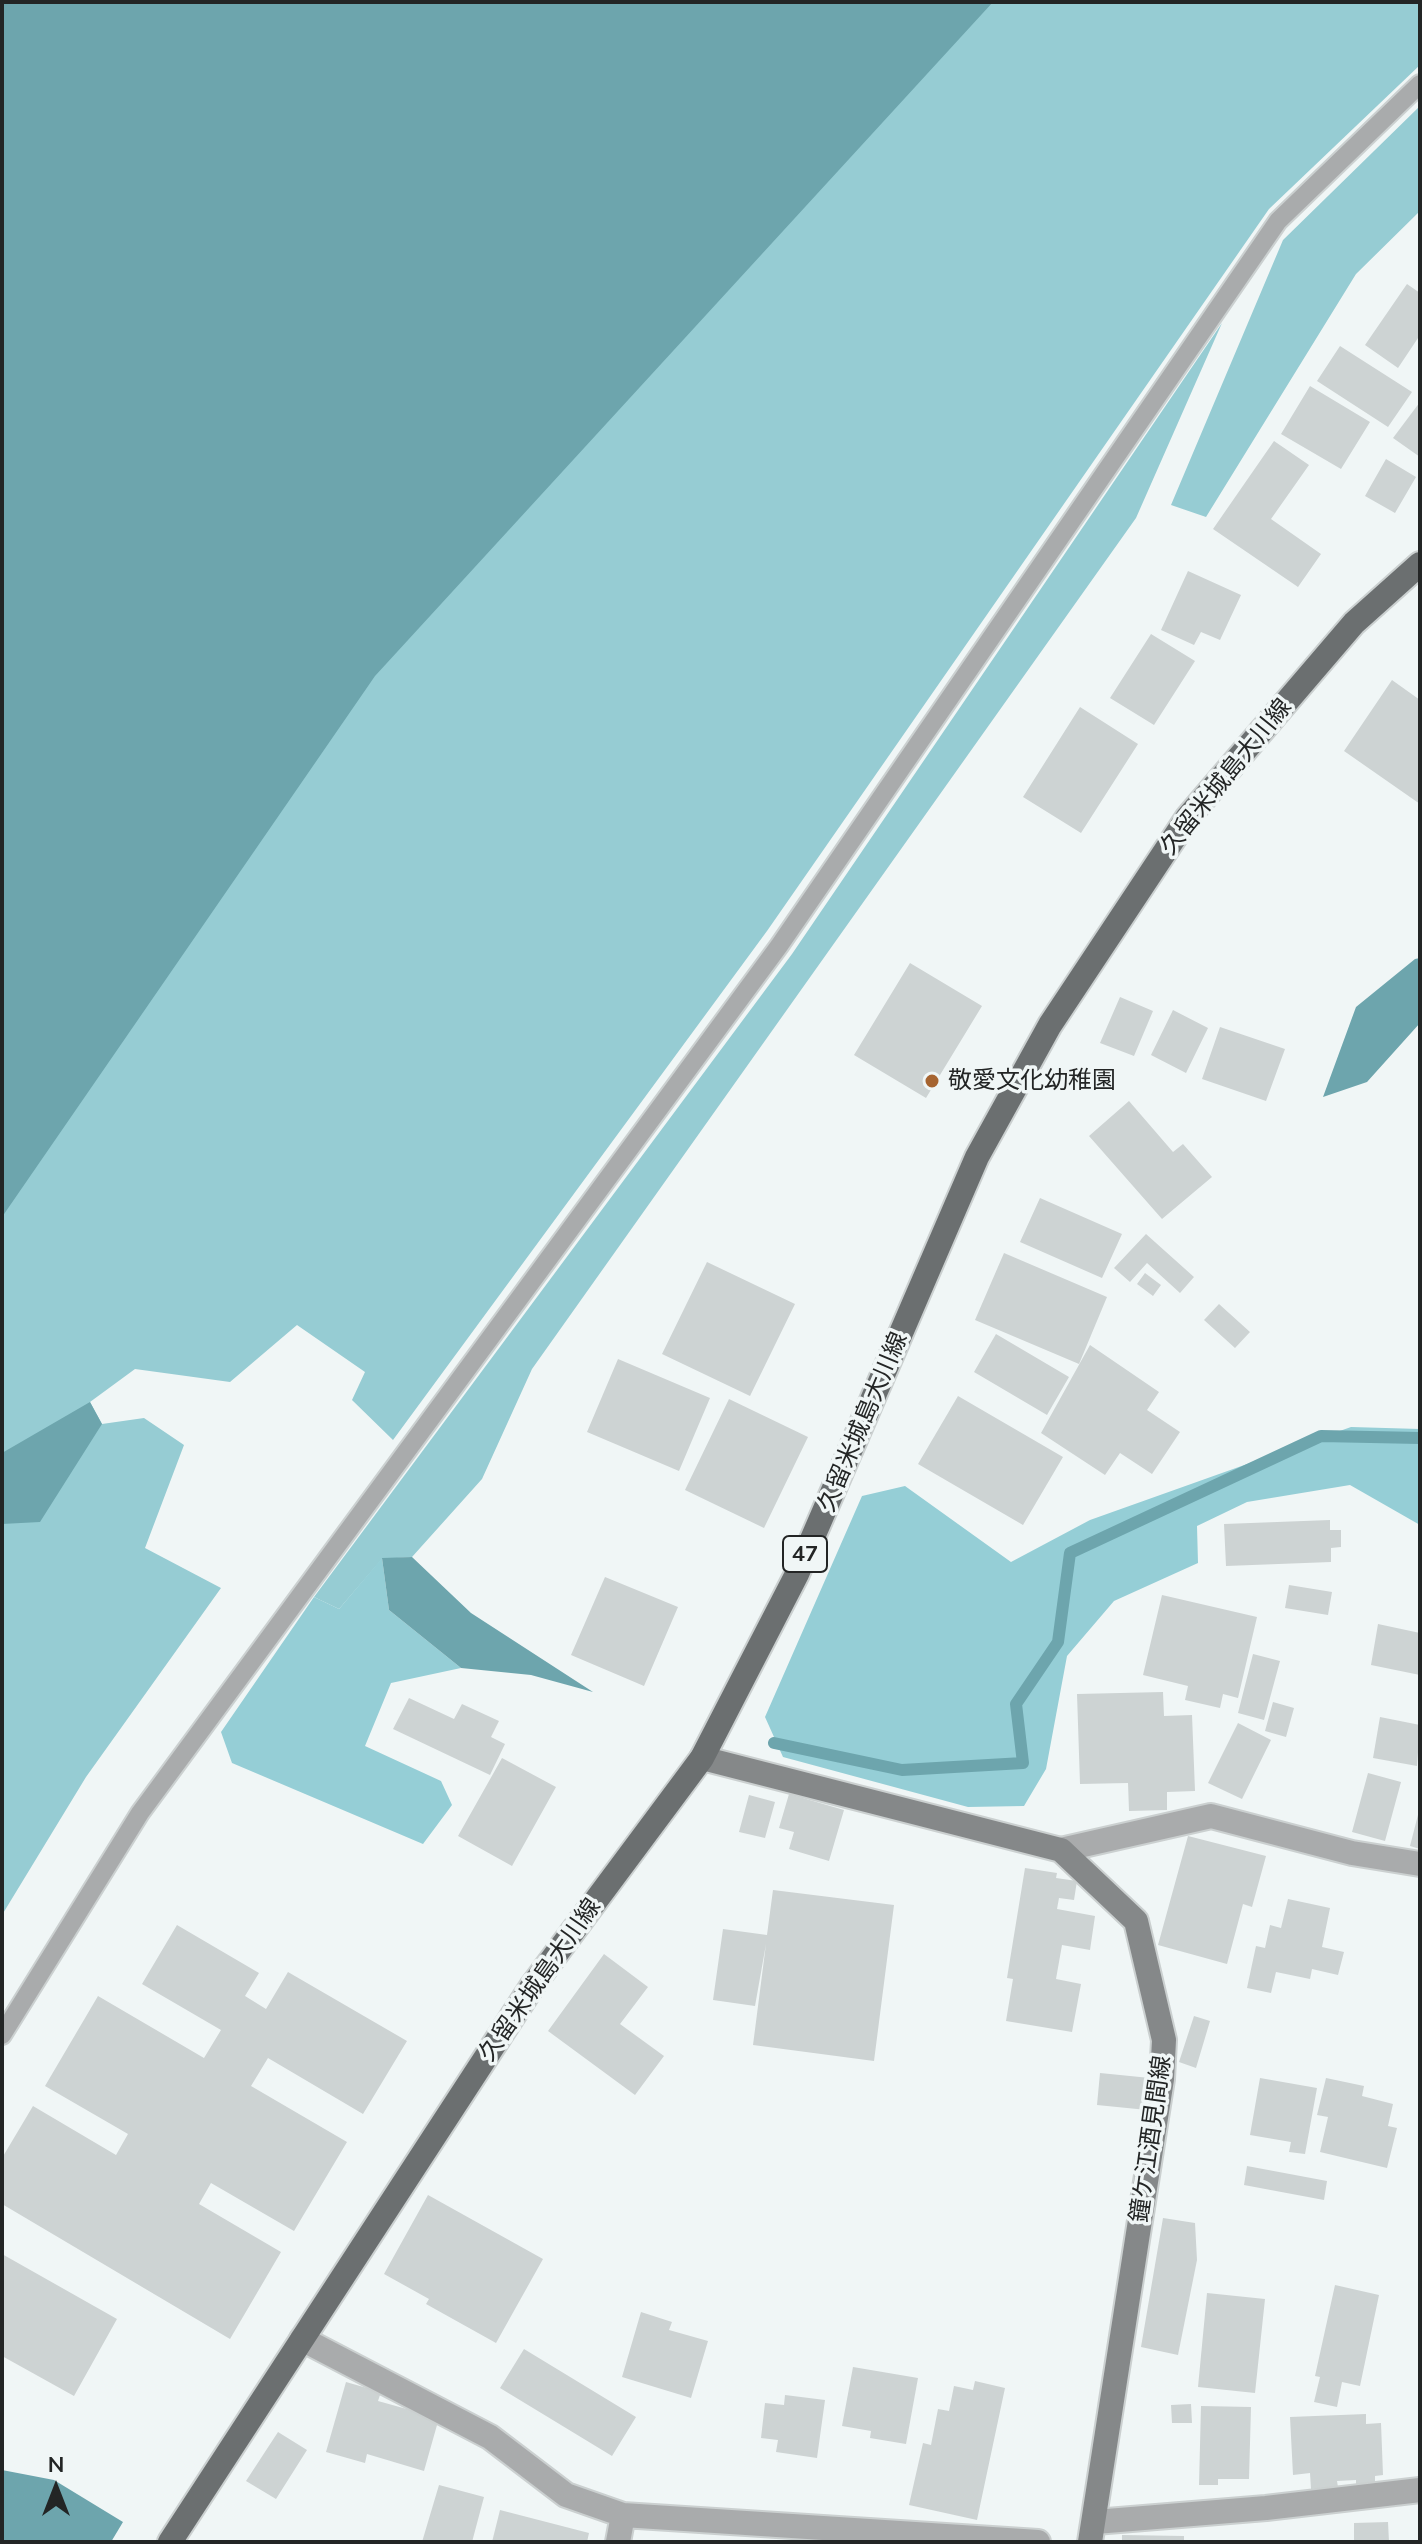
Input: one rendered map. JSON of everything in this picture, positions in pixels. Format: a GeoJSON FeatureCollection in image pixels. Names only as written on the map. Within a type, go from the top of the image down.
{"type":"FeatureCollection","features":[{"type":"Feature","properties":{"kind":"main road","name":"久留米城島大川線"},"geometry":{"type":"LineString","coordinates":[[170,2542],[533,1985],[702,1758],[797,1574],[977,1157],[1050,1025],[1188,817],[1354,623],[1420,564]]}},
{"type":"Feature","properties":{"kind":"main road","name":"鐘ケ江酒見間線"},"geometry":{"type":"LineString","coordinates":[[702,1758],[1061,1850],[1136,1921],[1164,2040],[1162,2079],[1092,2532]]}},
{"type":"Feature","properties":{"kind":"street"},"geometry":{"type":"LineString","coordinates":[[1061,1850],[1211,1816],[1352,1853],[1420,1864]]}},
{"type":"Feature","properties":{"kind":"street"},"geometry":{"type":"LineString","coordinates":[[302,2339],[490,2437],[566,2495],[623,2515],[1038,2542]]}},
{"type":"Feature","properties":{"kind":"street"},"geometry":{"type":"LineString","coordinates":[[1092,2532],[1420,2490]]}},
{"type":"Feature","properties":{"kind":"street"},"geometry":{"type":"LineString","coordinates":[[618,2542],[623,2515]]}},
{"type":"Feature","properties":{"kind":"lane"},"geometry":{"type":"LineString","coordinates":[[2,2035],[140,1813],[779,946],[1278,221],[1420,84]]}},
{"type":"Feature","properties":{"kind":"shaded area"},"geometry":{"type":"Polygon","coordinates":[[[2,2],[993,2],[375,676],[2,1217],[2,2]]]}},
{"type":"Feature","properties":{"kind":"shaded area"},"geometry":{"type":"Polygon","coordinates":[[[788,2],[1420,2],[1420,65],[1269,209],[767,931],[393,1440],[352,1400],[365,1372],[297,1325],[230,1382],[135,1369],[90,1402],[102,1424],[144,1418],[184,1445],[145,1548],[221,1588],[86,1777],[2,1915],[2,998],[788,2]]]}},
{"type":"Feature","properties":{"kind":"shaded area"},"geometry":{"type":"Polygon","coordinates":[[[1420,106],[1420,211],[1356,274],[1206,517],[1171,505],[1283,240],[1420,106]]]}},
{"type":"Feature","properties":{"kind":"shaded area"},"geometry":{"type":"Polygon","coordinates":[[[1222,323],[1136,518],[532,1369],[482,1479],[412,1557],[382,1559],[339,1609],[314,1597],[792,954],[1222,323]]]}},
{"type":"Feature","properties":{"kind":"shaded area"},"geometry":{"type":"Polygon","coordinates":[[[1420,958],[1420,1023],[1367,1082],[1323,1097],[1356,1007],[1420,958]]]}},
{"type":"Feature","properties":{"kind":"shaded area"},"geometry":{"type":"Polygon","coordinates":[[[90,1402],[102,1424],[40,1522],[2,1524],[2,1453],[90,1402]]]}},
{"type":"Feature","properties":{"kind":"shaded area"},"geometry":{"type":"Polygon","coordinates":[[[1351,1427],[1420,1429],[1420,1525],[1350,1485],[1247,1502],[1197,1526],[1198,1563],[1114,1601],[1067,1656],[1046,1769],[1024,1806],[968,1807],[783,1757],[765,1717],[862,1496],[905,1486],[1011,1562],[1090,1520],[1351,1427]]]}},
{"type":"Feature","properties":{"kind":"shaded area"},"geometry":{"type":"Polygon","coordinates":[[[412,1557],[471,1613],[593,1692],[531,1675],[461,1668],[389,1610],[382,1558],[412,1557]]]}},
{"type":"Feature","properties":{"kind":"shaded area"},"geometry":{"type":"Polygon","coordinates":[[[382,1558],[389,1610],[461,1668],[391,1683],[365,1746],[441,1781],[452,1805],[423,1844],[232,1763],[221,1732],[314,1597],[339,1609],[382,1558]]]}},
{"type":"Feature","properties":{"kind":"shaded area"},"geometry":{"type":"Polygon","coordinates":[[[2,2470],[54,2480],[123,2522],[111,2542],[2,2542],[2,2470]]]}},
{"type":"Feature","properties":{"kind":"building"},"geometry":{"type":"Polygon","coordinates":[[[1407,284],[1420,293],[1420,339],[1398,368],[1365,345],[1407,284]]]}},
{"type":"Feature","properties":{"kind":"building"},"geometry":{"type":"Polygon","coordinates":[[[1340,346],[1412,392],[1388,427],[1317,381],[1340,346]]]}},
{"type":"Feature","properties":{"kind":"building"},"geometry":{"type":"Polygon","coordinates":[[[1310,386],[1370,422],[1341,469],[1281,434],[1310,386]]]}},
{"type":"Feature","properties":{"kind":"building"},"geometry":{"type":"Polygon","coordinates":[[[1420,402],[1420,457],[1393,438],[1420,402]]]}},
{"type":"Feature","properties":{"kind":"building"},"geometry":{"type":"Polygon","coordinates":[[[1274,441],[1309,465],[1271,519],[1321,554],[1298,587],[1213,529],[1274,441]]]}},
{"type":"Feature","properties":{"kind":"building"},"geometry":{"type":"Polygon","coordinates":[[[1386,459],[1416,477],[1395,513],[1365,496],[1386,459]]]}},
{"type":"Feature","properties":{"kind":"building"},"geometry":{"type":"Polygon","coordinates":[[[1188,571],[1241,595],[1220,640],[1201,632],[1194,645],[1161,630],[1188,571]]]}},
{"type":"Feature","properties":{"kind":"building"},"geometry":{"type":"Polygon","coordinates":[[[1151,634],[1195,661],[1154,725],[1110,698],[1151,634]]]}},
{"type":"Feature","properties":{"kind":"building"},"geometry":{"type":"Polygon","coordinates":[[[1392,680],[1420,700],[1420,804],[1344,751],[1392,680]]]}},
{"type":"Feature","properties":{"kind":"building"},"geometry":{"type":"Polygon","coordinates":[[[1080,707],[1138,744],[1081,833],[1023,797],[1080,707]]]}},
{"type":"Feature","properties":{"kind":"building"},"geometry":{"type":"Polygon","coordinates":[[[910,963],[982,1006],[926,1098],[854,1055],[910,963]]]}},
{"type":"Feature","properties":{"kind":"building"},"geometry":{"type":"Polygon","coordinates":[[[1120,997],[1153,1011],[1134,1056],[1100,1043],[1120,997]]]}},
{"type":"Feature","properties":{"kind":"building"},"geometry":{"type":"Polygon","coordinates":[[[1173,1010],[1208,1028],[1186,1073],[1151,1055],[1173,1010]]]}},
{"type":"Feature","properties":{"kind":"building"},"geometry":{"type":"Polygon","coordinates":[[[1220,1027],[1285,1049],[1266,1101],[1202,1079],[1220,1027]]]}},
{"type":"Feature","properties":{"kind":"building"},"geometry":{"type":"Polygon","coordinates":[[[1129,1101],[1173,1152],[1183,1144],[1212,1177],[1162,1219],[1089,1136],[1129,1101]]]}},
{"type":"Feature","properties":{"kind":"building"},"geometry":{"type":"Polygon","coordinates":[[[1040,1198],[1122,1234],[1102,1278],[1020,1242],[1040,1198]]]}},
{"type":"Feature","properties":{"kind":"building"},"geometry":{"type":"Polygon","coordinates":[[[1146,1234],[1194,1277],[1180,1293],[1147,1263],[1130,1282],[1114,1268],[1146,1234]]]}},
{"type":"Feature","properties":{"kind":"building"},"geometry":{"type":"Polygon","coordinates":[[[1004,1253],[1107,1297],[1079,1364],[975,1320],[1004,1253]]]}},
{"type":"Feature","properties":{"kind":"building"},"geometry":{"type":"Polygon","coordinates":[[[707,1262],[795,1304],[750,1396],[662,1354],[707,1262]]]}},
{"type":"Feature","properties":{"kind":"building"},"geometry":{"type":"Polygon","coordinates":[[[1145,1273],[1161,1285],[1153,1296],[1137,1284],[1145,1273]]]}},
{"type":"Feature","properties":{"kind":"building"},"geometry":{"type":"Polygon","coordinates":[[[1219,1304],[1250,1332],[1235,1348],[1204,1320],[1219,1304]]]}},
{"type":"Feature","properties":{"kind":"building"},"geometry":{"type":"Polygon","coordinates":[[[996,1334],[1069,1377],[1047,1415],[974,1372],[996,1334]]]}},
{"type":"Feature","properties":{"kind":"building"},"geometry":{"type":"Polygon","coordinates":[[[1090,1345],[1159,1392],[1147,1410],[1180,1432],[1152,1474],[1120,1453],[1105,1475],[1041,1433],[1090,1345]]]}},
{"type":"Feature","properties":{"kind":"building"},"geometry":{"type":"Polygon","coordinates":[[[618,1359],[710,1398],[679,1471],[587,1432],[618,1359]]]}},
{"type":"Feature","properties":{"kind":"building"},"geometry":{"type":"Polygon","coordinates":[[[958,1396],[1063,1457],[1023,1525],[918,1464],[958,1396]]]}},
{"type":"Feature","properties":{"kind":"building"},"geometry":{"type":"Polygon","coordinates":[[[729,1399],[808,1437],[764,1528],[685,1490],[729,1399]]]}},
{"type":"Feature","properties":{"kind":"building"},"geometry":{"type":"Polygon","coordinates":[[[1330,1520],[1330,1530],[1341,1530],[1341,1547],[1331,1548],[1331,1562],[1226,1566],[1224,1524],[1330,1520]]]}},
{"type":"Feature","properties":{"kind":"building"},"geometry":{"type":"Polygon","coordinates":[[[605,1577],[678,1607],[644,1686],[571,1655],[605,1577]]]}},
{"type":"Feature","properties":{"kind":"building"},"geometry":{"type":"Polygon","coordinates":[[[1289,1585],[1332,1592],[1328,1615],[1285,1608],[1289,1585]]]}},
{"type":"Feature","properties":{"kind":"building"},"geometry":{"type":"Polygon","coordinates":[[[1162,1595],[1257,1617],[1238,1698],[1223,1694],[1220,1708],[1185,1700],[1188,1686],[1143,1675],[1162,1595]]]}},
{"type":"Feature","properties":{"kind":"building"},"geometry":{"type":"Polygon","coordinates":[[[1378,1624],[1420,1633],[1420,1675],[1371,1665],[1378,1624]]]}},
{"type":"Feature","properties":{"kind":"building"},"geometry":{"type":"Polygon","coordinates":[[[1253,1654],[1280,1661],[1264,1720],[1238,1713],[1253,1654]]]}},
{"type":"Feature","properties":{"kind":"building"},"geometry":{"type":"Polygon","coordinates":[[[1163,1692],[1164,1716],[1192,1715],[1195,1791],[1167,1792],[1167,1810],[1129,1811],[1128,1783],[1080,1784],[1077,1694],[1163,1692]]]}},
{"type":"Feature","properties":{"kind":"building"},"geometry":{"type":"Polygon","coordinates":[[[409,1698],[454,1719],[462,1704],[499,1721],[491,1737],[505,1744],[490,1775],[393,1729],[409,1698]]]}},
{"type":"Feature","properties":{"kind":"building"},"geometry":{"type":"Polygon","coordinates":[[[1273,1702],[1294,1708],[1286,1737],[1265,1731],[1273,1702]]]}},
{"type":"Feature","properties":{"kind":"building"},"geometry":{"type":"Polygon","coordinates":[[[1380,1717],[1420,1725],[1417,1766],[1373,1758],[1380,1717]]]}},
{"type":"Feature","properties":{"kind":"building"},"geometry":{"type":"Polygon","coordinates":[[[1238,1723],[1271,1740],[1242,1799],[1208,1783],[1238,1723]]]}},
{"type":"Feature","properties":{"kind":"building"},"geometry":{"type":"Polygon","coordinates":[[[502,1758],[556,1787],[512,1866],[458,1836],[502,1758]]]}},
{"type":"Feature","properties":{"kind":"building"},"geometry":{"type":"Polygon","coordinates":[[[1368,1773],[1401,1782],[1385,1841],[1352,1832],[1368,1773]]]}},
{"type":"Feature","properties":{"kind":"building"},"geometry":{"type":"Polygon","coordinates":[[[789,1794],[844,1810],[829,1861],[789,1849],[794,1832],[779,1828],[789,1794]]]}},
{"type":"Feature","properties":{"kind":"building"},"geometry":{"type":"Polygon","coordinates":[[[749,1795],[775,1802],[765,1838],[739,1832],[749,1795]]]}},
{"type":"Feature","properties":{"kind":"building"},"geometry":{"type":"Polygon","coordinates":[[[1420,1811],[1420,1849],[1410,1846],[1420,1811]]]}},
{"type":"Feature","properties":{"kind":"building"},"geometry":{"type":"Polygon","coordinates":[[[1188,1836],[1266,1856],[1252,1907],[1243,1904],[1227,1964],[1158,1945],[1188,1836]]]}},
{"type":"Feature","properties":{"kind":"building"},"geometry":{"type":"Polygon","coordinates":[[[1025,1868],[1057,1873],[1056,1878],[1077,1881],[1074,1900],[1059,1898],[1057,1909],[1095,1916],[1090,1950],[1062,1945],[1056,1979],[1081,1984],[1072,2032],[1006,2021],[1013,1979],[1007,1978],[1025,1868]]]}},
{"type":"Feature","properties":{"kind":"building"},"geometry":{"type":"Polygon","coordinates":[[[773,1890],[894,1905],[874,2061],[753,2045],[766,1944],[755,2006],[713,2000],[723,1929],[767,1935],[773,1890]]]}},
{"type":"Feature","properties":{"kind":"building"},"geometry":{"type":"Polygon","coordinates":[[[1288,1899],[1330,1908],[1322,1947],[1344,1952],[1338,1975],[1312,1969],[1310,1979],[1276,1972],[1271,1993],[1247,1988],[1256,1946],[1265,1948],[1270,1925],[1281,1928],[1288,1899]]]}},
{"type":"Feature","properties":{"kind":"building"},"geometry":{"type":"Polygon","coordinates":[[[177,1925],[259,1973],[245,1996],[266,2009],[288,1972],[407,2041],[363,2114],[268,2058],[251,2086],[347,2142],[294,2231],[211,2183],[199,2204],[281,2252],[230,2339],[2,2204],[2,2158],[33,2106],[116,2155],[128,2134],[45,2086],[98,1996],[204,2058],[221,2030],[142,1984],[177,1925]]]}},
{"type":"Feature","properties":{"kind":"building"},"geometry":{"type":"Polygon","coordinates":[[[604,1954],[648,1987],[620,2024],[664,2056],[635,2095],[548,2031],[604,1954]]]}},
{"type":"Feature","properties":{"kind":"building"},"geometry":{"type":"Polygon","coordinates":[[[1194,2016],[1210,2021],[1196,2068],[1179,2062],[1194,2016]]]}},
{"type":"Feature","properties":{"kind":"building"},"geometry":{"type":"Polygon","coordinates":[[[1100,2073],[1150,2078],[1147,2110],[1097,2105],[1100,2073]]]}},
{"type":"Feature","properties":{"kind":"building"},"geometry":{"type":"Polygon","coordinates":[[[1260,2078],[1317,2088],[1305,2154],[1289,2152],[1291,2142],[1250,2135],[1260,2078]]]}},
{"type":"Feature","properties":{"kind":"building"},"geometry":{"type":"Polygon","coordinates":[[[1326,2078],[1364,2086],[1362,2096],[1393,2104],[1388,2126],[1397,2128],[1387,2168],[1320,2152],[1328,2117],[1317,2115],[1326,2078]]]}},
{"type":"Feature","properties":{"kind":"building"},"geometry":{"type":"Polygon","coordinates":[[[1247,2166],[1327,2181],[1324,2200],[1244,2185],[1247,2166]]]}},
{"type":"Feature","properties":{"kind":"building"},"geometry":{"type":"Polygon","coordinates":[[[428,2195],[543,2259],[496,2343],[426,2304],[429,2299],[384,2274],[428,2195]]]}},
{"type":"Feature","properties":{"kind":"building"},"geometry":{"type":"Polygon","coordinates":[[[1163,2218],[1195,2223],[1197,2260],[1178,2355],[1141,2347],[1163,2218]]]}},
{"type":"Feature","properties":{"kind":"building"},"geometry":{"type":"Polygon","coordinates":[[[2,2254],[117,2319],[74,2396],[2,2356],[2,2254]]]}},
{"type":"Feature","properties":{"kind":"building"},"geometry":{"type":"Polygon","coordinates":[[[1335,2285],[1379,2295],[1360,2386],[1342,2382],[1337,2407],[1314,2402],[1320,2377],[1315,2376],[1335,2285]]]}},
{"type":"Feature","properties":{"kind":"building"},"geometry":{"type":"Polygon","coordinates":[[[1207,2293],[1265,2299],[1255,2393],[1198,2387],[1207,2293]]]}},
{"type":"Feature","properties":{"kind":"building"},"geometry":{"type":"Polygon","coordinates":[[[641,2312],[672,2322],[669,2330],[708,2341],[691,2398],[622,2377],[641,2312]]]}},
{"type":"Feature","properties":{"kind":"building"},"geometry":{"type":"Polygon","coordinates":[[[524,2349],[636,2417],[612,2456],[500,2388],[524,2349]]]}},
{"type":"Feature","properties":{"kind":"building"},"geometry":{"type":"Polygon","coordinates":[[[853,2367],[918,2378],[906,2444],[870,2438],[871,2431],[842,2426],[853,2367]]]}},
{"type":"Feature","properties":{"kind":"building"},"geometry":{"type":"Polygon","coordinates":[[[975,2381],[1005,2388],[977,2520],[909,2505],[923,2443],[931,2445],[938,2409],[949,2411],[954,2386],[973,2390],[975,2381]]]}},
{"type":"Feature","properties":{"kind":"building"},"geometry":{"type":"Polygon","coordinates":[[[346,2382],[381,2392],[378,2401],[439,2418],[424,2471],[367,2454],[365,2463],[326,2452],[346,2382]]]}},
{"type":"Feature","properties":{"kind":"building"},"geometry":{"type":"Polygon","coordinates":[[[785,2395],[825,2400],[817,2458],[776,2452],[778,2440],[761,2438],[765,2403],[784,2405],[785,2395]]]}},
{"type":"Feature","properties":{"kind":"building"},"geometry":{"type":"Polygon","coordinates":[[[1191,2404],[1192,2423],[1172,2423],[1171,2405],[1191,2404]]]}},
{"type":"Feature","properties":{"kind":"building"},"geometry":{"type":"Polygon","coordinates":[[[1201,2406],[1251,2407],[1249,2479],[1218,2479],[1218,2485],[1199,2485],[1201,2406]]]}},
{"type":"Feature","properties":{"kind":"building"},"geometry":{"type":"Polygon","coordinates":[[[1366,2414],[1366,2424],[1381,2423],[1383,2475],[1375,2476],[1375,2485],[1356,2485],[1356,2480],[1337,2481],[1338,2487],[1311,2489],[1310,2473],[1293,2475],[1290,2417],[1366,2414]]]}},
{"type":"Feature","properties":{"kind":"building"},"geometry":{"type":"Polygon","coordinates":[[[278,2432],[307,2450],[276,2499],[246,2481],[278,2432]]]}},
{"type":"Feature","properties":{"kind":"building"},"geometry":{"type":"Polygon","coordinates":[[[439,2485],[484,2497],[472,2542],[422,2542],[439,2485]]]}},
{"type":"Feature","properties":{"kind":"building"},"geometry":{"type":"Polygon","coordinates":[[[500,2510],[589,2533],[587,2542],[492,2542],[500,2510]]]}},
{"type":"Feature","properties":{"kind":"building"},"geometry":{"type":"Polygon","coordinates":[[[1388,2522],[1389,2542],[1354,2542],[1354,2523],[1388,2522]]]}},
{"type":"Feature","properties":{"kind":"building"},"geometry":{"type":"Polygon","coordinates":[[[1122,2535],[1184,2536],[1184,2542],[1122,2542],[1122,2535]]]}},
{"type":"Feature","properties":{"kind":"waterway"},"geometry":{"type":"LineString","coordinates":[[774,1743],[902,1770],[1023,1763],[1016,1704],[1058,1642],[1070,1553],[1321,1436],[1420,1438]]}},
{"type":"Feature","properties":{"kind":"place","name":"敬愛文化幼稚園"},"geometry":{"type":"Point","coordinates":[932,1081]}}]}
